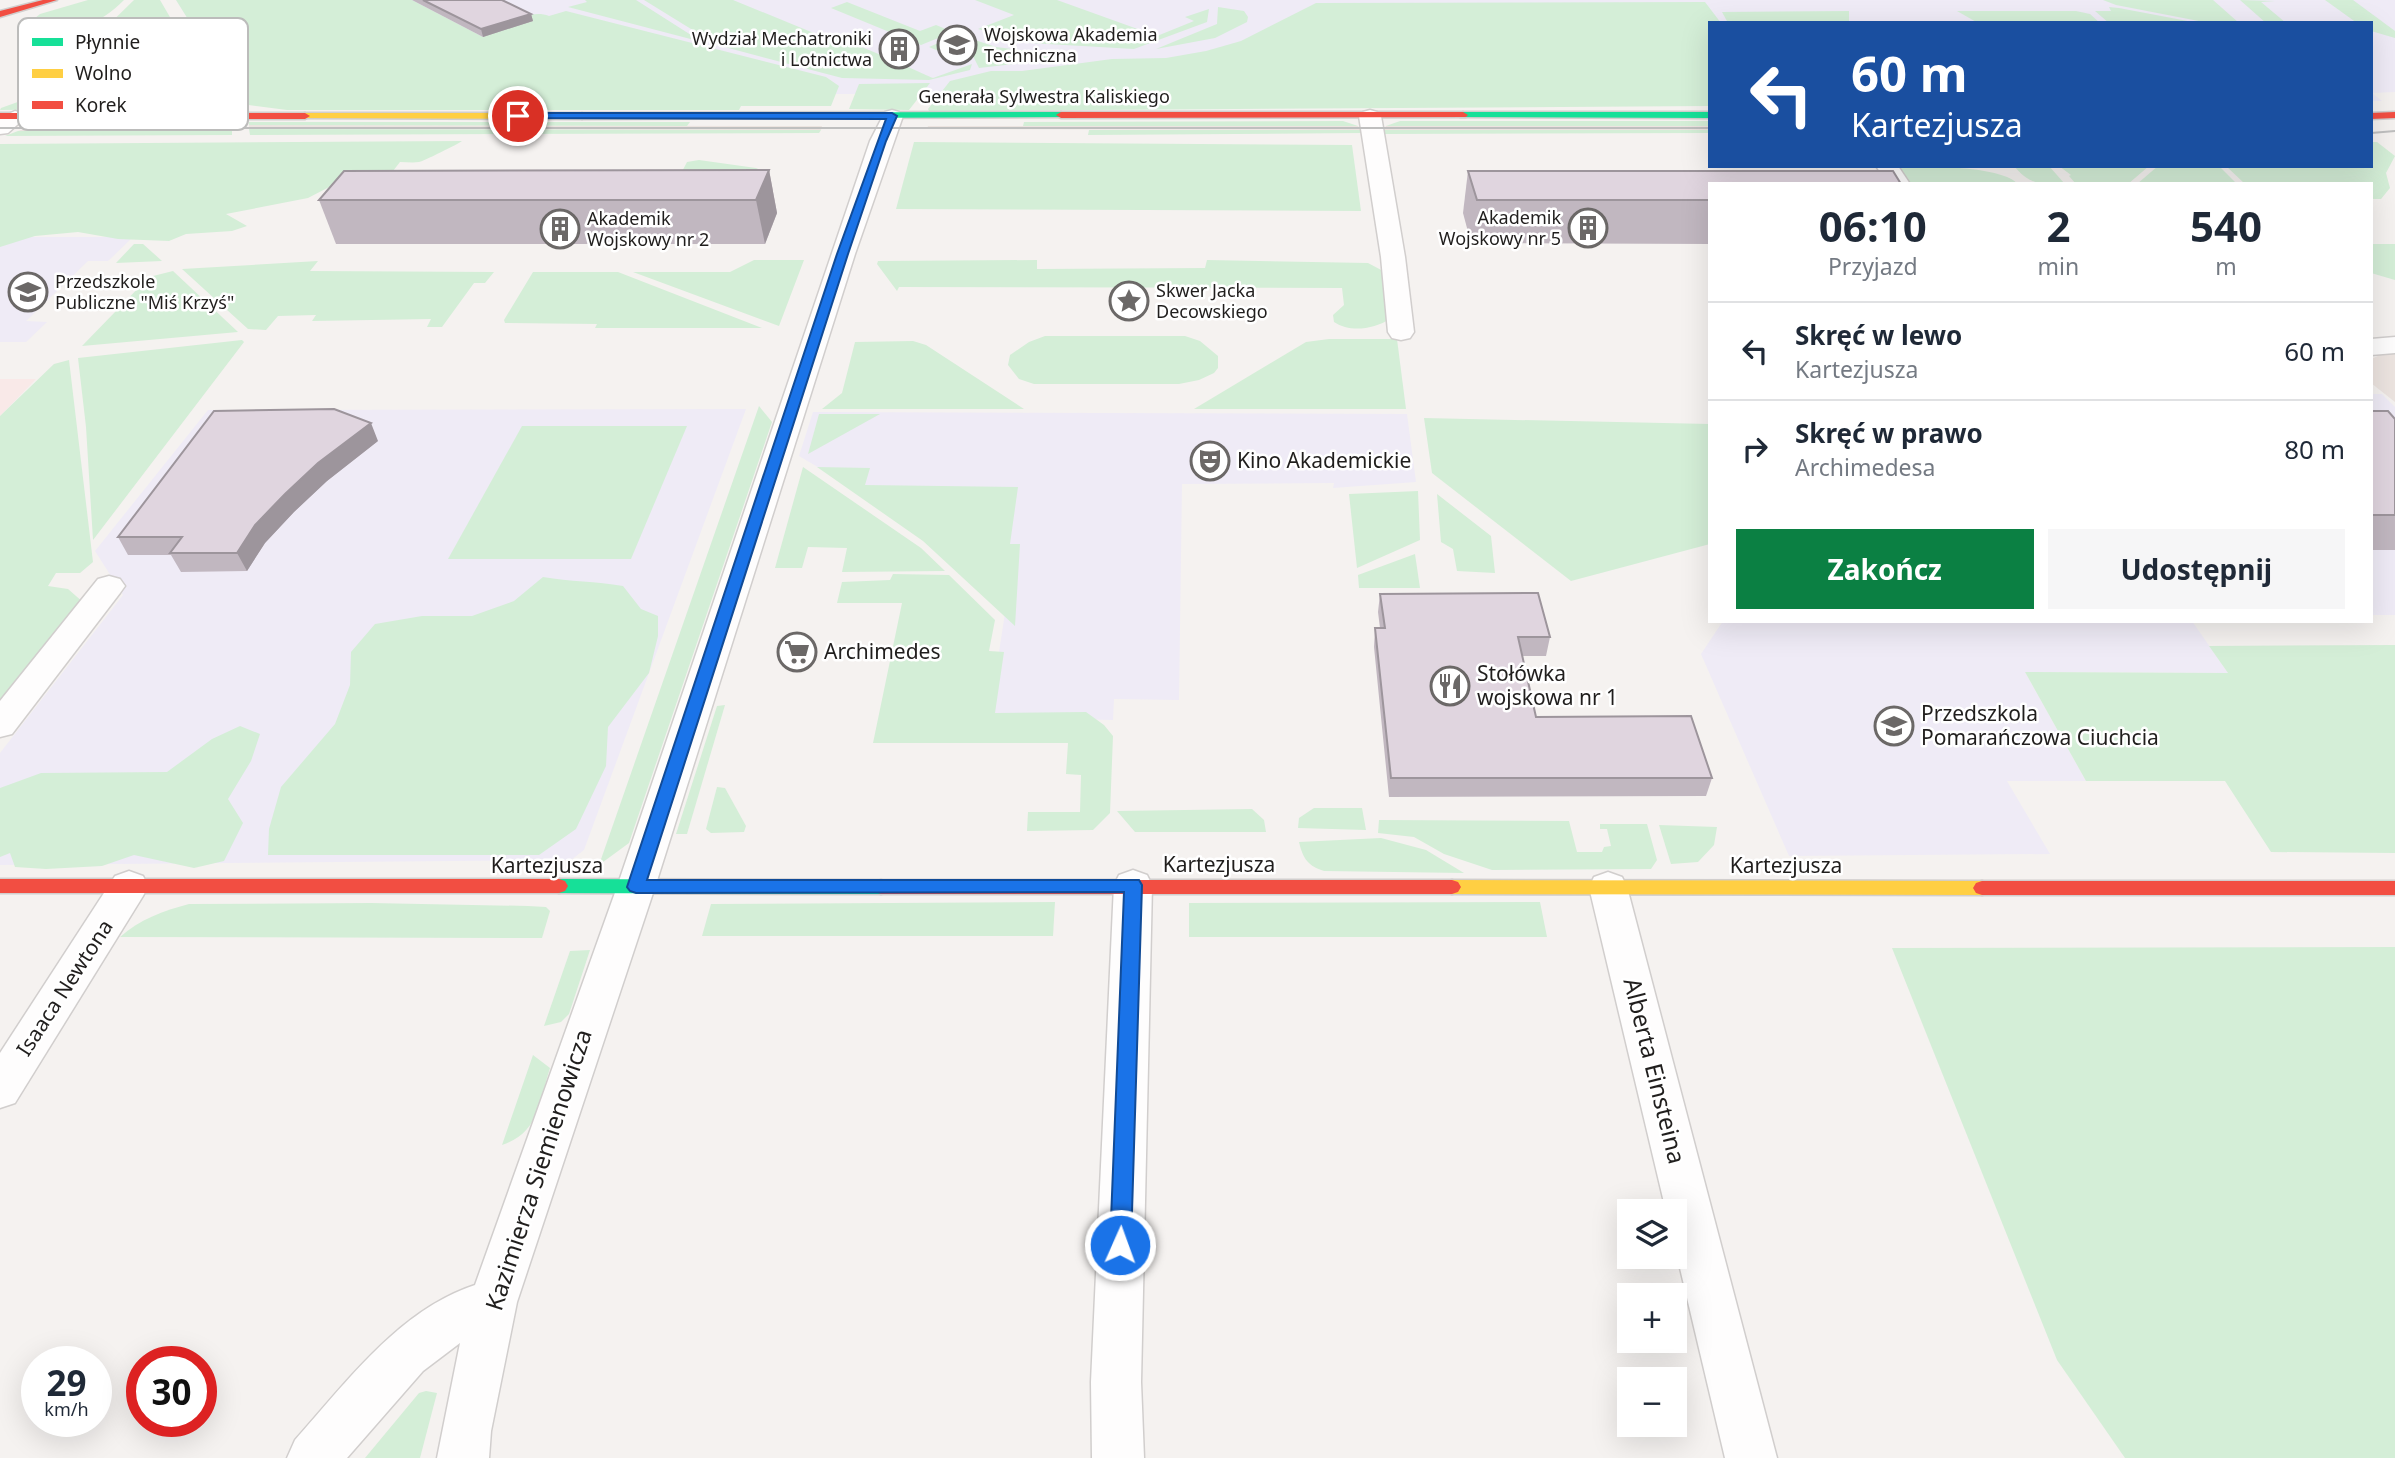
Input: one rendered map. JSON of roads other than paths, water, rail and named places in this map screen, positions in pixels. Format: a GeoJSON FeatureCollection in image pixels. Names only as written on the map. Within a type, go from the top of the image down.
{"type":"FeatureCollection","features":[{"type":"Feature","properties":{"kind":"street"},"geometry":{"type":"LineString","coordinates":[[0,14],[53,0]]}},
{"type":"Feature","properties":{"kind":"street"},"geometry":{"type":"LineString","coordinates":[[2373,116],[2395,115]]}},
{"type":"Feature","properties":{"kind":"street","name":"Kazimierza Siemienowicza"},"geometry":{"type":"LineString","coordinates":[[463,1458],[466,1431],[493,1302],[636,887],[843,254],[892,116]]}},
{"type":"Feature","properties":{"kind":"street"},"geometry":{"type":"LineString","coordinates":[[1370,116],[1393,257],[1401,332]]}},
{"type":"Feature","properties":{"kind":"street","name":"Generała Sylwestra Kaliskiego"},"geometry":{"type":"LineString","coordinates":[[248,120],[1708,116]]}},
{"type":"Feature","properties":{"kind":"street"},"geometry":{"type":"LineString","coordinates":[[2373,346],[2395,345]]}},
{"type":"Feature","properties":{"kind":"street"},"geometry":{"type":"LineString","coordinates":[[0,725],[109,586]]}},
{"type":"Feature","properties":{"kind":"street"},"geometry":{"type":"LineString","coordinates":[[1118,1458],[1116,1382],[1133,885]]}},
{"type":"Feature","properties":{"kind":"street","name":"Kartezjusza"},"geometry":{"type":"LineString","coordinates":[[0,886],[2395,888]]}},
{"type":"Feature","properties":{"kind":"street","name":"Isaaca Newtona"},"geometry":{"type":"LineString","coordinates":[[0,1090],[130,886]]}},
{"type":"Feature","properties":{"kind":"street","name":"Alberta Einsteina"},"geometry":{"type":"LineString","coordinates":[[1608,887],[1751,1458]]}},
{"type":"Feature","properties":{"kind":"street"},"geometry":{"type":"LineString","coordinates":[[313,1458],[406,1354],[463,1312],[493,1302]]}},
{"type":"Feature","properties":{"kind":"tram line"},"geometry":{"type":"LineString","coordinates":[[0,128],[18,128]]}},
{"type":"Feature","properties":{"kind":"tram line"},"geometry":{"type":"LineString","coordinates":[[248,128],[1708,128]]}},
{"type":"Feature","properties":{"kind":"tram line"},"geometry":{"type":"LineString","coordinates":[[2373,133],[2395,131]]}},
{"type":"Feature","properties":{"kind":"place","name":"Wojskowa Akademia Techniczna"},"geometry":{"type":"Point","coordinates":[957,45]}},
{"type":"Feature","properties":{"kind":"place","name":"Wydział Mechatroniki i Lotnictwa"},"geometry":{"type":"Point","coordinates":[899,49]}},
{"type":"Feature","properties":{"kind":"place","name":"Akademik Wojskowy nr 5"},"geometry":{"type":"Point","coordinates":[1588,228]}},
{"type":"Feature","properties":{"kind":"place","name":"Akademik Wojskowy nr 2"},"geometry":{"type":"Point","coordinates":[560,229]}},
{"type":"Feature","properties":{"kind":"place","name":"Przedszkole Publiczne \"Miś Krzyś\""},"geometry":{"type":"Point","coordinates":[28,292]}},
{"type":"Feature","properties":{"kind":"place","name":"Skwer Jacka Decowskiego"},"geometry":{"type":"Point","coordinates":[1129,301]}},
{"type":"Feature","properties":{"kind":"place","name":"Kino Akademickie"},"geometry":{"type":"Point","coordinates":[1210,461]}},
{"type":"Feature","properties":{"kind":"place","name":"Archimedes"},"geometry":{"type":"Point","coordinates":[797,652]}},
{"type":"Feature","properties":{"kind":"place","name":"Stołówka wojskowa nr 1"},"geometry":{"type":"Point","coordinates":[1450,686]}},
{"type":"Feature","properties":{"kind":"place","name":"Przedszkola Pomarańczowa Ciuchcia"},"geometry":{"type":"Point","coordinates":[1894,726]}}]}
